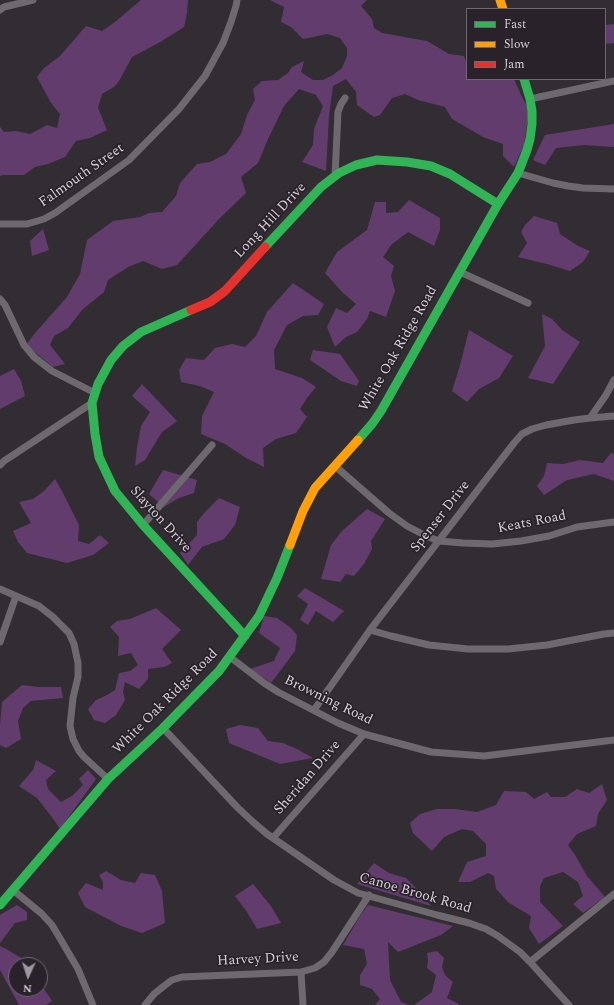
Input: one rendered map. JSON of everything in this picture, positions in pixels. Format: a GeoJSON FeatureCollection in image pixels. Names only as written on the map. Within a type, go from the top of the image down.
{"type":"FeatureCollection","features":[{"type":"Feature","properties":{"kind":"street"},"geometry":{"type":"LineString","coordinates":[[1,8],[33,0]]}},
{"type":"Feature","properties":{"kind":"street","name":"Falmouth Street"},"geometry":{"type":"LineString","coordinates":[[0,224],[27,224],[44,219],[55,213],[129,160],[179,109],[205,76],[223,43],[236,6],[236,0]]}},
{"type":"Feature","properties":{"kind":"street","name":"White Oak Ridge Road"},"geometry":{"type":"LineString","coordinates":[[0,905],[108,779],[163,728],[207,683],[230,657],[258,616],[268,600],[303,510],[315,488],[382,411],[498,204],[518,173],[527,150],[532,124],[530,99],[524,80]]}},
{"type":"Feature","properties":{"kind":"street"},"geometry":{"type":"LineString","coordinates":[[530,99],[614,81]]}},
{"type":"Feature","properties":{"kind":"street"},"geometry":{"type":"LineString","coordinates":[[335,176],[338,112],[345,98]]}},
{"type":"Feature","properties":{"kind":"street","name":"Long Hill Drive"},"geometry":{"type":"LineString","coordinates":[[92,403],[98,384],[111,360],[123,346],[141,332],[210,302],[225,291],[320,187],[339,173],[356,165],[377,160],[407,162],[431,166],[450,174],[498,204]]}},
{"type":"Feature","properties":{"kind":"street"},"geometry":{"type":"LineString","coordinates":[[518,173],[553,184],[583,188],[614,189]]}},
{"type":"Feature","properties":{"kind":"street"},"geometry":{"type":"LineString","coordinates":[[460,272],[528,303]]}},
{"type":"Feature","properties":{"kind":"street"},"geometry":{"type":"LineString","coordinates":[[0,299],[5,305],[24,345],[34,357],[52,371],[95,393]]}},
{"type":"Feature","properties":{"kind":"street"},"geometry":{"type":"LineString","coordinates":[[590,418],[606,395],[614,380]]}},
{"type":"Feature","properties":{"kind":"street"},"geometry":{"type":"LineString","coordinates":[[0,465],[92,403]]}},
{"type":"Feature","properties":{"kind":"street","name":"Slayton Drive"},"geometry":{"type":"LineString","coordinates":[[92,403],[99,457],[115,491],[144,526],[178,561],[245,636]]}},
{"type":"Feature","properties":{"kind":"street","name":"Spenser Drive"},"geometry":{"type":"LineString","coordinates":[[314,710],[370,630],[522,434],[546,425],[574,420],[614,416]]}},
{"type":"Feature","properties":{"kind":"street"},"geometry":{"type":"LineString","coordinates":[[144,526],[212,445]]}},
{"type":"Feature","properties":{"kind":"street","name":"Keats Road"},"geometry":{"type":"LineString","coordinates":[[335,466],[407,526],[439,541],[492,544],[521,541],[549,536],[577,527],[614,522]]}},
{"type":"Feature","properties":{"kind":"street"},"geometry":{"type":"LineString","coordinates":[[0,589],[39,606],[69,633],[74,644],[78,663],[78,676],[73,698],[70,726],[73,739],[84,757],[108,779]]}},
{"type":"Feature","properties":{"kind":"street"},"geometry":{"type":"LineString","coordinates":[[0,642],[16,596]]}},
{"type":"Feature","properties":{"kind":"street"},"geometry":{"type":"LineString","coordinates":[[370,630],[429,645],[468,649],[508,649],[547,645],[614,633]]}},
{"type":"Feature","properties":{"kind":"street","name":"Browning Road"},"geometry":{"type":"LineString","coordinates":[[230,657],[274,689],[332,720],[364,734],[431,752],[484,756],[614,740]]}},
{"type":"Feature","properties":{"kind":"street","name":"Canoe Brook Road"},"geometry":{"type":"LineString","coordinates":[[163,728],[252,822],[334,880],[358,893],[486,929],[520,952],[569,1005]]}},
{"type":"Feature","properties":{"kind":"street","name":"Sheridan Drive"},"geometry":{"type":"LineString","coordinates":[[273,838],[364,734]]}},
{"type":"Feature","properties":{"kind":"street"},"geometry":{"type":"LineString","coordinates":[[13,890],[42,914],[52,925],[78,969],[93,1005]]}},
{"type":"Feature","properties":{"kind":"street"},"geometry":{"type":"LineString","coordinates":[[530,962],[614,894]]}},
{"type":"Feature","properties":{"kind":"street","name":"Harvey Drive"},"geometry":{"type":"LineString","coordinates":[[145,1005],[154,994],[164,986],[172,980],[182,977],[301,972],[315,968],[324,962],[332,952],[369,895]]}},
{"type":"Feature","properties":{"kind":"street"},"geometry":{"type":"LineString","coordinates":[[301,972],[303,1005]]}},
{"type":"Feature","properties":{"kind":"shaded area"},"geometry":{"type":"Polygon","coordinates":[[[141,0],[188,0],[184,27],[132,57],[119,81],[114,87],[102,94],[98,108],[107,130],[90,138],[76,141],[65,157],[48,164],[35,167],[24,175],[0,176],[0,127],[4,132],[16,131],[30,134],[47,125],[57,128],[60,114],[51,103],[37,77],[44,68],[60,56],[86,26],[102,31],[141,0]]]}},
{"type":"Feature","properties":{"kind":"shaded area"},"geometry":{"type":"Polygon","coordinates":[[[270,0],[367,0],[361,6],[372,19],[374,28],[382,33],[427,41],[449,54],[464,56],[466,62],[466,80],[514,80],[529,110],[524,145],[514,167],[503,156],[503,144],[483,137],[452,119],[445,107],[418,100],[405,94],[392,98],[380,115],[374,117],[357,105],[356,92],[346,79],[333,86],[329,116],[326,171],[302,162],[313,145],[314,129],[323,106],[316,95],[299,89],[284,106],[258,163],[241,177],[246,193],[220,218],[177,265],[162,269],[143,261],[128,267],[108,280],[104,292],[83,309],[68,328],[54,336],[50,345],[65,364],[53,367],[26,345],[67,297],[80,274],[87,240],[113,221],[140,217],[149,213],[162,212],[176,196],[180,183],[197,164],[210,162],[226,154],[241,134],[247,115],[255,100],[253,89],[262,81],[278,80],[288,73],[292,67],[304,61],[301,72],[313,80],[323,80],[342,68],[347,56],[347,48],[340,38],[327,34],[303,39],[291,27],[281,22],[284,7],[270,0]]]}},
{"type":"Feature","properties":{"kind":"shaded area"},"geometry":{"type":"Polygon","coordinates":[[[614,24],[614,43],[606,44],[606,25],[614,24]]]}},
{"type":"Feature","properties":{"kind":"shaded area"},"geometry":{"type":"Polygon","coordinates":[[[614,124],[614,147],[584,145],[556,148],[545,165],[533,160],[545,135],[614,124]]]}},
{"type":"Feature","properties":{"kind":"shaded area"},"geometry":{"type":"Polygon","coordinates":[[[409,200],[440,218],[440,230],[434,246],[408,232],[391,245],[383,257],[394,266],[391,276],[395,291],[386,317],[370,311],[367,319],[357,332],[346,337],[335,347],[327,327],[336,308],[347,313],[356,304],[343,293],[325,273],[337,252],[367,230],[375,202],[386,202],[386,213],[398,212],[409,200]]]}},
{"type":"Feature","properties":{"kind":"shaded area"},"geometry":{"type":"Polygon","coordinates":[[[534,216],[557,223],[560,234],[578,246],[590,251],[583,262],[570,271],[518,257],[527,243],[521,232],[525,225],[534,216]]]}},
{"type":"Feature","properties":{"kind":"shaded area"},"geometry":{"type":"Polygon","coordinates":[[[43,229],[49,250],[32,256],[30,241],[43,229]]]}},
{"type":"Feature","properties":{"kind":"shaded area"},"geometry":{"type":"Polygon","coordinates":[[[293,283],[324,304],[318,315],[303,316],[287,325],[274,350],[275,369],[302,378],[316,387],[300,409],[307,417],[296,433],[276,439],[263,448],[264,467],[246,458],[225,444],[201,434],[202,416],[214,392],[200,386],[181,382],[179,370],[186,358],[204,360],[215,348],[232,344],[245,347],[256,336],[267,312],[293,283]]]}},
{"type":"Feature","properties":{"kind":"shaded area"},"geometry":{"type":"Polygon","coordinates":[[[542,314],[552,319],[562,330],[580,342],[553,384],[528,378],[545,346],[542,314]]]}},
{"type":"Feature","properties":{"kind":"shaded area"},"geometry":{"type":"Polygon","coordinates":[[[469,330],[513,356],[499,378],[479,389],[467,402],[452,391],[469,330]]]}},
{"type":"Feature","properties":{"kind":"shaded area"},"geometry":{"type":"Polygon","coordinates":[[[313,350],[340,354],[359,381],[357,386],[341,381],[310,360],[313,350]]]}},
{"type":"Feature","properties":{"kind":"shaded area"},"geometry":{"type":"Polygon","coordinates":[[[14,369],[21,381],[25,396],[0,409],[0,376],[14,369]]]}},
{"type":"Feature","properties":{"kind":"shaded area"},"geometry":{"type":"Polygon","coordinates":[[[142,384],[177,421],[162,432],[145,460],[135,466],[141,426],[150,412],[132,396],[142,384]]]}},
{"type":"Feature","properties":{"kind":"shaded area"},"geometry":{"type":"Polygon","coordinates":[[[611,453],[614,454],[614,481],[594,474],[567,480],[544,495],[537,486],[544,476],[547,463],[563,464],[580,460],[603,463],[611,453]]]}},
{"type":"Feature","properties":{"kind":"shaded area"},"geometry":{"type":"Polygon","coordinates":[[[163,470],[197,480],[194,493],[179,498],[164,507],[149,494],[163,470]]]}},
{"type":"Feature","properties":{"kind":"shaded area"},"geometry":{"type":"Polygon","coordinates":[[[55,479],[79,525],[78,541],[89,544],[100,535],[109,543],[93,555],[67,563],[27,553],[18,542],[13,531],[31,523],[19,502],[33,499],[44,491],[55,479]]]}},
{"type":"Feature","properties":{"kind":"shaded area"},"geometry":{"type":"Polygon","coordinates":[[[219,498],[240,507],[235,525],[224,539],[202,547],[188,565],[180,553],[197,535],[197,522],[219,498]]]}},
{"type":"Feature","properties":{"kind":"shaded area"},"geometry":{"type":"Polygon","coordinates":[[[367,509],[385,519],[371,541],[372,549],[364,564],[354,576],[346,574],[340,582],[321,579],[331,545],[342,531],[367,509]]]}},
{"type":"Feature","properties":{"kind":"shaded area"},"geometry":{"type":"Polygon","coordinates":[[[305,588],[344,611],[333,622],[316,611],[308,625],[300,620],[308,604],[297,596],[305,588]]]}},
{"type":"Feature","properties":{"kind":"shaded area"},"geometry":{"type":"Polygon","coordinates":[[[156,608],[181,630],[162,649],[172,663],[164,667],[148,669],[148,679],[139,689],[125,682],[123,692],[125,700],[116,715],[105,723],[94,720],[88,709],[96,700],[115,690],[119,673],[130,671],[138,665],[131,653],[118,656],[119,637],[110,627],[117,621],[130,619],[156,608]]]}},
{"type":"Feature","properties":{"kind":"shaded area"},"geometry":{"type":"Polygon","coordinates":[[[264,616],[277,618],[291,628],[297,635],[295,651],[271,683],[250,669],[274,661],[280,648],[259,633],[264,616]]]}},
{"type":"Feature","properties":{"kind":"shaded area"},"geometry":{"type":"Polygon","coordinates":[[[22,685],[61,687],[63,698],[31,701],[23,708],[18,721],[21,739],[6,748],[0,745],[2,702],[22,685]]]}},
{"type":"Feature","properties":{"kind":"shaded area"},"geometry":{"type":"Polygon","coordinates":[[[240,725],[258,728],[268,741],[283,743],[313,758],[280,764],[229,743],[226,729],[240,725]]]}},
{"type":"Feature","properties":{"kind":"shaded area"},"geometry":{"type":"Polygon","coordinates":[[[36,760],[56,771],[46,780],[48,789],[61,802],[72,796],[83,785],[79,779],[88,770],[96,779],[60,829],[37,798],[19,786],[33,770],[36,760]]]}},
{"type":"Feature","properties":{"kind":"shaded area"},"geometry":{"type":"Polygon","coordinates":[[[602,784],[607,800],[598,814],[596,826],[577,834],[568,845],[587,876],[605,897],[583,913],[573,904],[583,896],[578,882],[563,872],[544,878],[540,886],[540,902],[563,926],[539,944],[529,928],[531,916],[509,903],[496,889],[494,876],[488,873],[470,882],[458,882],[467,862],[486,856],[486,844],[473,831],[462,829],[444,837],[432,851],[413,833],[410,823],[420,814],[437,809],[455,809],[477,812],[496,805],[504,791],[526,792],[534,799],[547,792],[551,797],[565,797],[577,789],[589,793],[602,784]]]}},
{"type":"Feature","properties":{"kind":"shaded area"},"geometry":{"type":"Polygon","coordinates":[[[374,863],[389,873],[406,878],[431,906],[357,884],[374,863]]]}},
{"type":"Feature","properties":{"kind":"shaded area"},"geometry":{"type":"Polygon","coordinates":[[[106,871],[121,880],[135,883],[141,873],[155,875],[162,891],[165,923],[142,933],[121,926],[85,907],[78,893],[86,883],[103,890],[103,882],[99,875],[106,871]]]}},
{"type":"Feature","properties":{"kind":"shaded area"},"geometry":{"type":"Polygon","coordinates":[[[253,884],[271,906],[281,923],[257,929],[235,896],[253,884]]]}},
{"type":"Feature","properties":{"kind":"shaded area"},"geometry":{"type":"Polygon","coordinates":[[[17,905],[27,912],[27,920],[15,923],[0,943],[0,915],[17,905]]]}},
{"type":"Feature","properties":{"kind":"shaded area"},"geometry":{"type":"Polygon","coordinates":[[[368,905],[453,926],[441,935],[398,952],[388,942],[390,980],[401,1002],[409,1005],[375,1005],[380,999],[372,989],[360,985],[360,975],[367,964],[364,949],[343,945],[368,905]]]}},
{"type":"Feature","properties":{"kind":"shaded area"},"geometry":{"type":"Polygon","coordinates":[[[0,946],[20,957],[8,957],[8,985],[0,970],[0,946]]]}},
{"type":"Feature","properties":{"kind":"shaded area"},"geometry":{"type":"Polygon","coordinates":[[[437,951],[444,958],[442,967],[445,975],[453,982],[447,998],[459,1005],[414,1005],[432,992],[436,975],[427,968],[427,953],[437,951]]]}},
{"type":"Feature","properties":{"kind":"shaded area"},"geometry":{"type":"Polygon","coordinates":[[[48,995],[52,1001],[46,1005],[19,1005],[15,997],[48,997],[48,995]]]}},
{"type":"Feature","properties":{"kind":"traffic: fast"},"geometry":{"type":"LineString","coordinates":[[358,440],[381,411],[498,204],[518,173],[527,150],[532,124],[530,99],[524,80]]}},
{"type":"Feature","properties":{"kind":"traffic: fast"},"geometry":{"type":"LineString","coordinates":[[265,247],[321,187],[339,173],[356,165],[377,160],[407,162],[431,166],[450,174],[498,204]]}},
{"type":"Feature","properties":{"kind":"traffic: fast"},"geometry":{"type":"LineString","coordinates":[[191,310],[141,332],[123,346],[111,360],[98,384],[92,403],[95,434],[99,457],[115,491],[143,525],[245,636]]}},
{"type":"Feature","properties":{"kind":"traffic: fast"},"geometry":{"type":"LineString","coordinates":[[0,905],[108,779],[163,728],[219,671],[259,616],[277,578],[290,545]]}},
{"type":"Feature","properties":{"kind":"traffic: slow"},"geometry":{"type":"LineString","coordinates":[[500,0],[503,8]]}},
{"type":"Feature","properties":{"kind":"traffic: slow"},"geometry":{"type":"LineString","coordinates":[[290,545],[303,511],[315,488],[358,440]]}},
{"type":"Feature","properties":{"kind":"traffic: jam"},"geometry":{"type":"LineString","coordinates":[[191,310],[210,302],[225,291],[265,247]]}}]}
